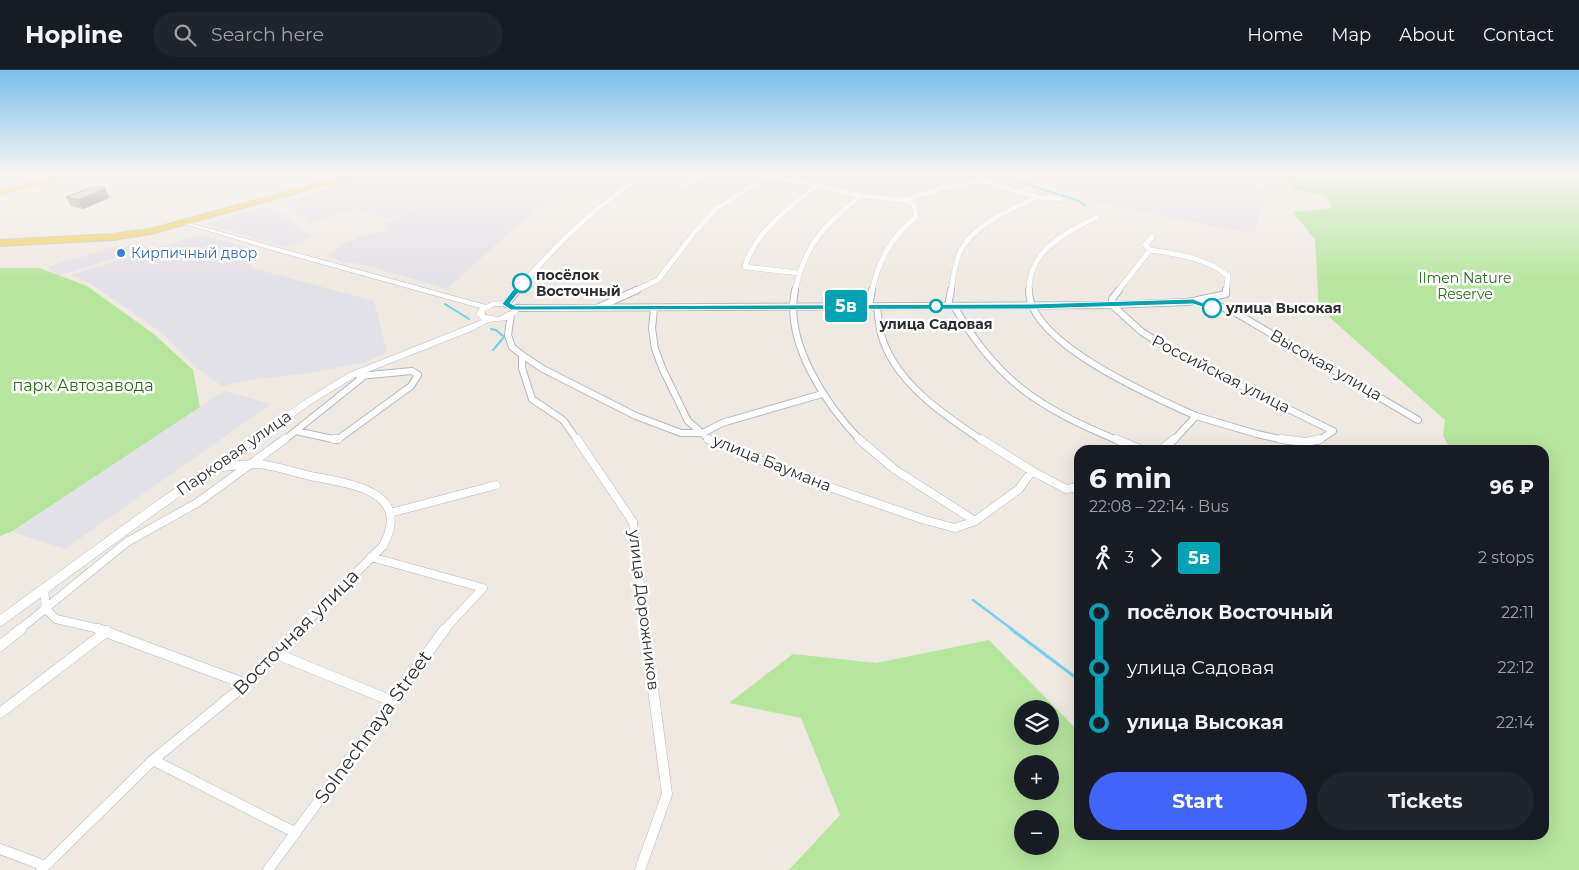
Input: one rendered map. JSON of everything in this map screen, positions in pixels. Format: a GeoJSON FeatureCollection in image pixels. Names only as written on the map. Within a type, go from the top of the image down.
{"type":"FeatureCollection","features":[{"type":"Feature","properties":{"kind":"main road"},"geometry":{"type":"LineString","coordinates":[[0,243],[113,237],[188,223],[237,209]]}},
{"type":"Feature","properties":{"kind":"street"},"geometry":{"type":"LineString","coordinates":[[188,223],[276,250],[486,307],[506,304],[563,237],[596,209]]}},
{"type":"Feature","properties":{"kind":"street"},"geometry":{"type":"LineString","coordinates":[[595,309],[658,280],[677,258],[694,233],[716,209]]}},
{"type":"Feature","properties":{"kind":"street"},"geometry":{"type":"LineString","coordinates":[[787,209],[757,241],[745,267],[799,273]]}},
{"type":"Feature","properties":{"kind":"street"},"geometry":{"type":"LineString","coordinates":[[843,209],[810,245],[799,273],[793,307],[804,358],[822,394],[852,431],[882,460],[918,486],[975,522],[1018,489],[1032,470]]}},
{"type":"Feature","properties":{"kind":"street"},"geometry":{"type":"LineString","coordinates":[[868,306],[878,262],[888,242],[916,217],[915,209]]}},
{"type":"Feature","properties":{"kind":"street"},"geometry":{"type":"LineString","coordinates":[[1014,209],[996,219],[966,242],[956,263],[951,306],[977,346],[995,368],[1021,389],[1045,406],[1084,426],[1130,445]]}},
{"type":"Feature","properties":{"kind":"street"},"geometry":{"type":"LineString","coordinates":[[1097,216],[1044,250],[1033,266],[1029,284],[1032,306],[1040,319],[1070,348],[1102,370],[1146,394],[1196,416],[1168,445]]}},
{"type":"Feature","properties":{"kind":"street"},"geometry":{"type":"LineString","coordinates":[[513,312],[595,309],[1112,305],[1205,301],[1226,294],[1228,276],[1225,272],[1211,265],[1150,250],[1145,245],[1152,237]]}},
{"type":"Feature","properties":{"kind":"street"},"geometry":{"type":"LineString","coordinates":[[1112,305],[1112,299],[1150,250]]}},
{"type":"Feature","properties":{"kind":"street"},"geometry":{"type":"LineString","coordinates":[[1193,301],[1218,309],[1223,309],[1224,307]]}},
{"type":"Feature","properties":{"kind":"street","name":"Высокая улица"},"geometry":{"type":"LineString","coordinates":[[1205,301],[1224,307],[1418,420]]}},
{"type":"Feature","properties":{"kind":"street"},"geometry":{"type":"LineString","coordinates":[[506,304],[513,312]]}},
{"type":"Feature","properties":{"kind":"street","name":"Российская улица"},"geometry":{"type":"LineString","coordinates":[[1112,305],[1125,320],[1149,338],[1333,431],[1317,441],[1299,442],[1228,426],[1196,416]]}},
{"type":"Feature","properties":{"kind":"street"},"geometry":{"type":"LineString","coordinates":[[877,306],[877,321],[887,350],[929,401],[964,428],[1032,470],[1066,489],[1074,488]]}},
{"type":"Feature","properties":{"kind":"street"},"geometry":{"type":"LineString","coordinates":[[486,307],[480,314],[487,320]]}},
{"type":"Feature","properties":{"kind":"street","name":"улица Баумана"},"geometry":{"type":"LineString","coordinates":[[654,309],[652,328],[655,349],[663,370],[688,421],[709,440],[809,480],[925,520],[955,528],[975,522]]}},
{"type":"Feature","properties":{"kind":"street"},"geometry":{"type":"LineString","coordinates":[[513,312],[508,334],[512,348],[543,369],[636,416],[681,433],[702,433],[722,423],[822,394]]}},
{"type":"Feature","properties":{"kind":"street","name":"Парковая улица"},"geometry":{"type":"LineString","coordinates":[[0,621],[213,468],[352,375],[487,320],[497,320],[513,312]]}},
{"type":"Feature","properties":{"kind":"street","name":"улица Дорожников"},"geometry":{"type":"LineString","coordinates":[[522,354],[522,368],[532,399],[563,420],[595,463],[633,522],[642,615],[660,728],[667,794],[640,870]]}},
{"type":"Feature","properties":{"kind":"street"},"geometry":{"type":"LineString","coordinates":[[0,646],[104,559],[127,542],[198,503],[296,431],[360,376],[412,371],[418,375],[417,380],[411,386],[337,440],[296,431]]}},
{"type":"Feature","properties":{"kind":"street"},"geometry":{"type":"LineString","coordinates":[[213,468],[258,464],[364,487],[383,500],[390,513],[496,485]]}},
{"type":"Feature","properties":{"kind":"street","name":"Восточная улица"},"geometry":{"type":"LineString","coordinates":[[43,868],[154,760],[246,684],[384,546],[389,535],[390,513]]}},
{"type":"Feature","properties":{"kind":"street"},"geometry":{"type":"LineString","coordinates":[[88,557],[104,559]]}},
{"type":"Feature","properties":{"kind":"street","name":"Solnechnaya Street"},"geometry":{"type":"LineString","coordinates":[[268,870],[440,634],[483,588],[371,557]]}},
{"type":"Feature","properties":{"kind":"street"},"geometry":{"type":"LineString","coordinates":[[44,588],[46,609],[56,619],[107,630],[246,684]]}},
{"type":"Feature","properties":{"kind":"street"},"geometry":{"type":"LineString","coordinates":[[0,713],[107,630]]}},
{"type":"Feature","properties":{"kind":"street"},"geometry":{"type":"LineString","coordinates":[[277,654],[392,701]]}},
{"type":"Feature","properties":{"kind":"street"},"geometry":{"type":"LineString","coordinates":[[154,760],[296,833]]}},
{"type":"Feature","properties":{"kind":"street"},"geometry":{"type":"LineString","coordinates":[[0,849],[43,868]]}},
{"type":"Feature","properties":{"kind":"shaded area"},"geometry":{"type":"Polygon","coordinates":[[[275,209],[311,237],[285,247],[206,224],[245,211],[275,209]]]}},
{"type":"Feature","properties":{"kind":"shaded area"},"geometry":{"type":"Polygon","coordinates":[[[293,209],[351,209],[310,224],[293,209]]]}},
{"type":"Feature","properties":{"kind":"shaded area"},"geometry":{"type":"Polygon","coordinates":[[[359,209],[411,209],[387,220],[359,209]]]}},
{"type":"Feature","properties":{"kind":"shaded area"},"geometry":{"type":"Polygon","coordinates":[[[414,209],[539,209],[510,232],[447,289],[372,267],[351,262],[343,263],[329,255],[343,244],[365,235],[389,230],[381,225],[400,217],[398,216],[414,209]]]}},
{"type":"Feature","properties":{"kind":"shaded area"},"geometry":{"type":"Polygon","coordinates":[[[1129,209],[1262,209],[1254,234],[1129,209]]]}},
{"type":"Feature","properties":{"kind":"shaded area"},"geometry":{"type":"Polygon","coordinates":[[[199,235],[247,247],[252,268],[374,301],[387,353],[363,363],[303,374],[254,379],[222,386],[197,368],[163,334],[90,283],[71,275],[199,235]]]}},
{"type":"Feature","properties":{"kind":"shaded area"},"geometry":{"type":"Polygon","coordinates":[[[117,246],[150,247],[58,276],[47,267],[117,246]]]}},
{"type":"Feature","properties":{"kind":"shaded area"},"geometry":{"type":"Polygon","coordinates":[[[224,391],[271,404],[65,549],[13,532],[224,391]]]}},
{"type":"Feature","properties":{"kind":"green space","name":"Ilmen Nature Reserve"},"geometry":{"type":"Polygon","coordinates":[[[1319,209],[1579,209],[1579,870],[789,870],[840,815],[801,718],[729,703],[793,654],[876,663],[989,640],[1048,700],[1014,700],[1014,745],[1059,745],[1059,712],[1074,727],[1074,840],[1549,840],[1549,445],[1448,445],[1443,436],[1445,420],[1319,308],[1315,240],[1293,212],[1319,209]]]}},
{"type":"Feature","properties":{"kind":"green space","name":"парк Автозавода"},"geometry":{"type":"Polygon","coordinates":[[[0,268],[40,268],[87,286],[155,335],[193,370],[200,407],[13,531],[0,536],[0,268]]]}},
{"type":"Feature","properties":{"kind":"waterway"},"geometry":{"type":"LineString","coordinates":[[445,304],[469,319]]}},
{"type":"Feature","properties":{"kind":"waterway"},"geometry":{"type":"LineString","coordinates":[[491,329],[496,330],[504,337],[493,350]]}},
{"type":"Feature","properties":{"kind":"waterway"},"geometry":{"type":"LineString","coordinates":[[973,600],[1013,630]]}},
{"type":"Feature","properties":{"kind":"waterway"},"geometry":{"type":"LineString","coordinates":[[1011,629],[1074,676]]}},
{"type":"Feature","properties":{"kind":"bus line","name":"5в"},"geometry":{"type":"LineString","coordinates":[[522,283],[506,304],[514,308],[634,309],[1032,306],[1160,304],[1193,301],[1212,308]]}},
{"type":"Feature","properties":{"kind":"place","name":"Кирпичный двор"},"geometry":{"type":"Point","coordinates":[121,253]}},
{"type":"Feature","properties":{"kind":"place","name":"посёлок Восточный"},"geometry":{"type":"Point","coordinates":[522,283]}},
{"type":"Feature","properties":{"kind":"place","name":"улица Садовая"},"geometry":{"type":"Point","coordinates":[936,306]}},
{"type":"Feature","properties":{"kind":"place","name":"улица Высокая"},"geometry":{"type":"Point","coordinates":[1212,308]}}]}
